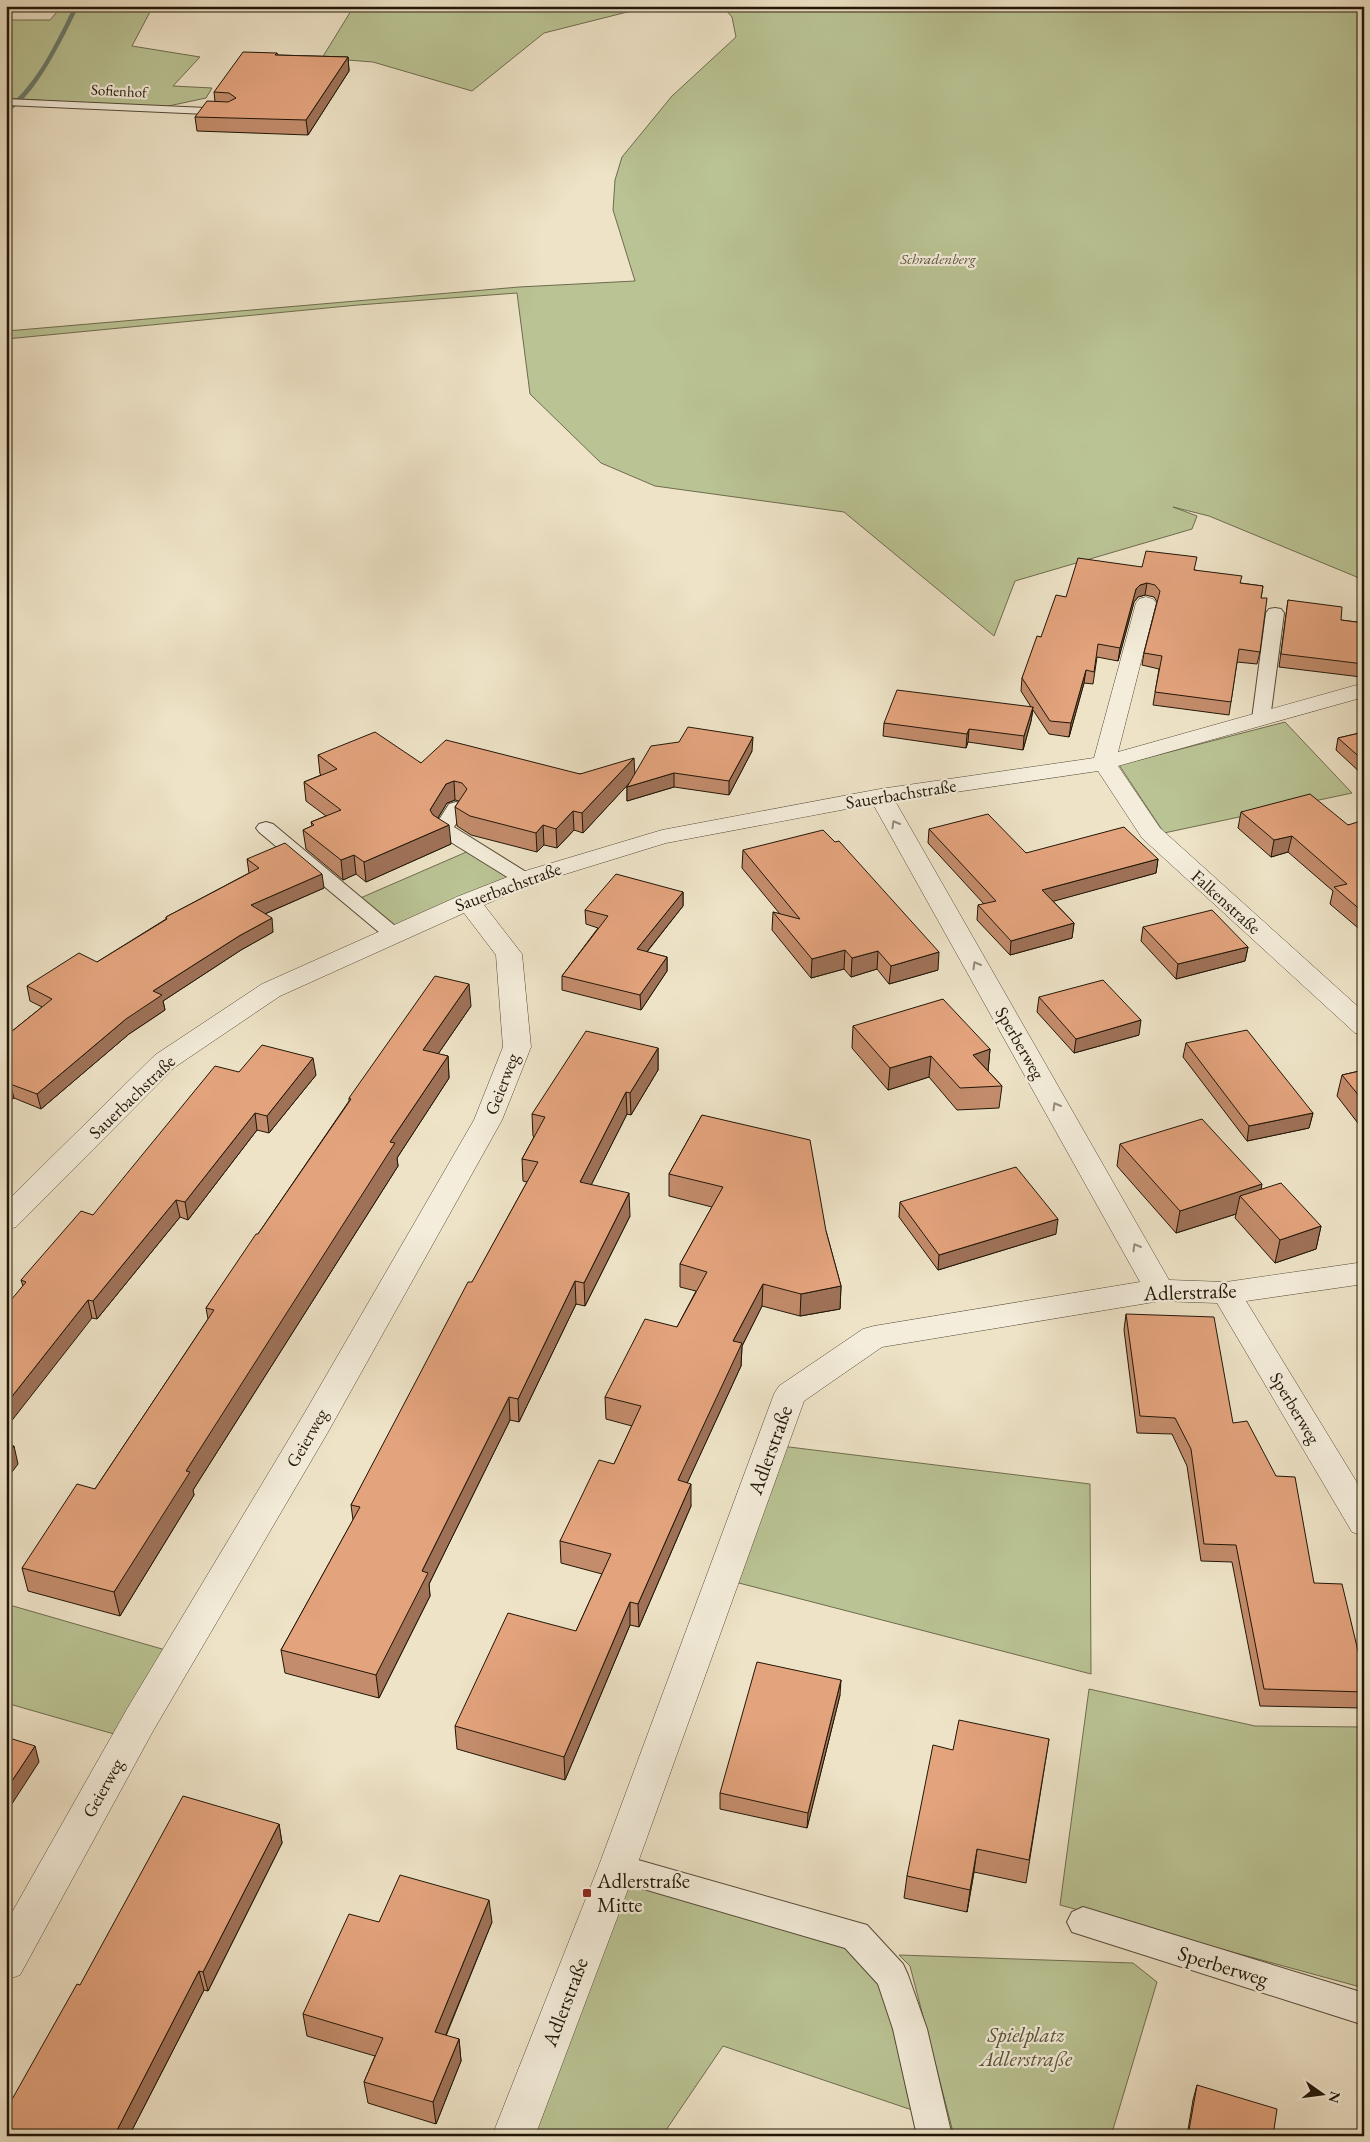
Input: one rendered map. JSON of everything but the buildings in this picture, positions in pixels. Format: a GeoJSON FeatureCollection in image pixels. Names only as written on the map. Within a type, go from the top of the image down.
{"type":"FeatureCollection","features":[{"type":"Feature","properties":{"kind":"street"},"geometry":{"type":"LineString","coordinates":[[1104,763],[1146,603]]}},
{"type":"Feature","properties":{"kind":"street","name":"Sauerbachstraße"},"geometry":{"type":"LineString","coordinates":[[6,1220],[165,1061],[271,990],[468,901],[524,879],[662,837],[880,796],[1104,763],[1364,690]]}},
{"type":"Feature","properties":{"kind":"street","name":"Falkenstraße"},"geometry":{"type":"LineString","coordinates":[[1104,763],[1151,833],[1359,1016]]}},
{"type":"Feature","properties":{"kind":"street","name":"Sperberweg"},"geometry":{"type":"LineString","coordinates":[[880,796],[1160,1290]]}},
{"type":"Feature","properties":{"kind":"street","name":"Geierweg"},"geometry":{"type":"LineString","coordinates":[[6,1962],[140,1720],[316,1423],[488,1120],[517,1047],[509,954],[468,901]]}},
{"type":"Feature","properties":{"kind":"street","name":"Adlerstraße"},"geometry":{"type":"LineString","coordinates":[[513,2136],[617,1868],[790,1394],[874,1337],[1160,1290],[1226,1293],[1364,1274]]}},
{"type":"Feature","properties":{"kind":"street","name":"Sperberweg"},"geometry":{"type":"LineString","coordinates":[[1226,1293],[1364,1523]]}},
{"type":"Feature","properties":{"kind":"lane","name":"Sofienhof"},"geometry":{"type":"LineString","coordinates":[[6,102],[230,112]]}},
{"type":"Feature","properties":{"kind":"lane"},"geometry":{"type":"LineString","coordinates":[[1261,719],[1275,613]]}},
{"type":"Feature","properties":{"kind":"lane"},"geometry":{"type":"LineString","coordinates":[[456,808],[443,828],[524,879]]}},
{"type":"Feature","properties":{"kind":"lane"},"geometry":{"type":"LineString","coordinates":[[266,828],[393,934]]}},
{"type":"Feature","properties":{"kind":"lane"},"geometry":{"type":"LineString","coordinates":[[617,1868],[855,1936],[891,1975],[910,2029],[935,2136]]}},
{"type":"Feature","properties":{"kind":"lane","name":"Sperberweg"},"geometry":{"type":"LineString","coordinates":[[1083,1922],[1364,2009]]}},
{"type":"Feature","properties":{"kind":"green space"},"geometry":{"type":"Polygon","coordinates":[[[62,6],[150,6],[151,10],[132,46],[200,57],[173,86],[212,88],[206,98],[159,108],[6,98],[6,49],[10,45],[6,42],[6,20],[50,20],[62,6]]]}},
{"type":"Feature","properties":{"kind":"green space"},"geometry":{"type":"Polygon","coordinates":[[[354,6],[651,6],[544,33],[472,91],[373,62],[322,58],[354,6]]]}},
{"type":"Feature","properties":{"kind":"green space","name":"Schradenberg"},"geometry":{"type":"Polygon","coordinates":[[[722,6],[1364,6],[1364,580],[1209,516],[1173,507],[1197,516],[1192,529],[1015,581],[994,636],[844,512],[655,486],[601,463],[530,394],[517,293],[358,305],[6,339],[6,331],[519,287],[635,281],[613,210],[615,180],[622,157],[672,96],[736,37],[732,17],[722,6]]]}},
{"type":"Feature","properties":{"kind":"green space"},"geometry":{"type":"Polygon","coordinates":[[[1285,722],[1352,793],[1164,833],[1119,765],[1285,722]]]}},
{"type":"Feature","properties":{"kind":"green space"},"geometry":{"type":"Polygon","coordinates":[[[471,850],[516,878],[394,929],[358,899],[471,850]]]}},
{"type":"Feature","properties":{"kind":"green space"},"geometry":{"type":"Polygon","coordinates":[[[781,1446],[1090,1484],[1091,1674],[735,1582],[781,1446]]]}},
{"type":"Feature","properties":{"kind":"green space"},"geometry":{"type":"Polygon","coordinates":[[[6,1604],[169,1651],[121,1736],[6,1703],[6,1604]]]}},
{"type":"Feature","properties":{"kind":"green space"},"geometry":{"type":"Polygon","coordinates":[[[1089,1689],[1255,1726],[1364,1727],[1364,1988],[1060,1905],[1089,1689]]]}},
{"type":"Feature","properties":{"kind":"green space"},"geometry":{"type":"Polygon","coordinates":[[[627,1881],[847,1947],[884,1984],[918,2112],[723,2046],[662,2136],[527,2136],[627,1881]]]}},
{"type":"Feature","properties":{"kind":"green space","name":"Spielplatz Adlerstraße"},"geometry":{"type":"Polygon","coordinates":[[[899,1955],[1133,1963],[1157,1982],[1111,2136],[954,2136],[910,1966],[899,1955]]]}},
{"type":"Feature","properties":{"kind":"waterway"},"geometry":{"type":"LineString","coordinates":[[6,111],[16,103],[36,78],[77,6]]}},
{"type":"Feature","properties":{"kind":"place","name":"Adlerstraße Mitte"},"geometry":{"type":"Point","coordinates":[587,1893]}}]}
